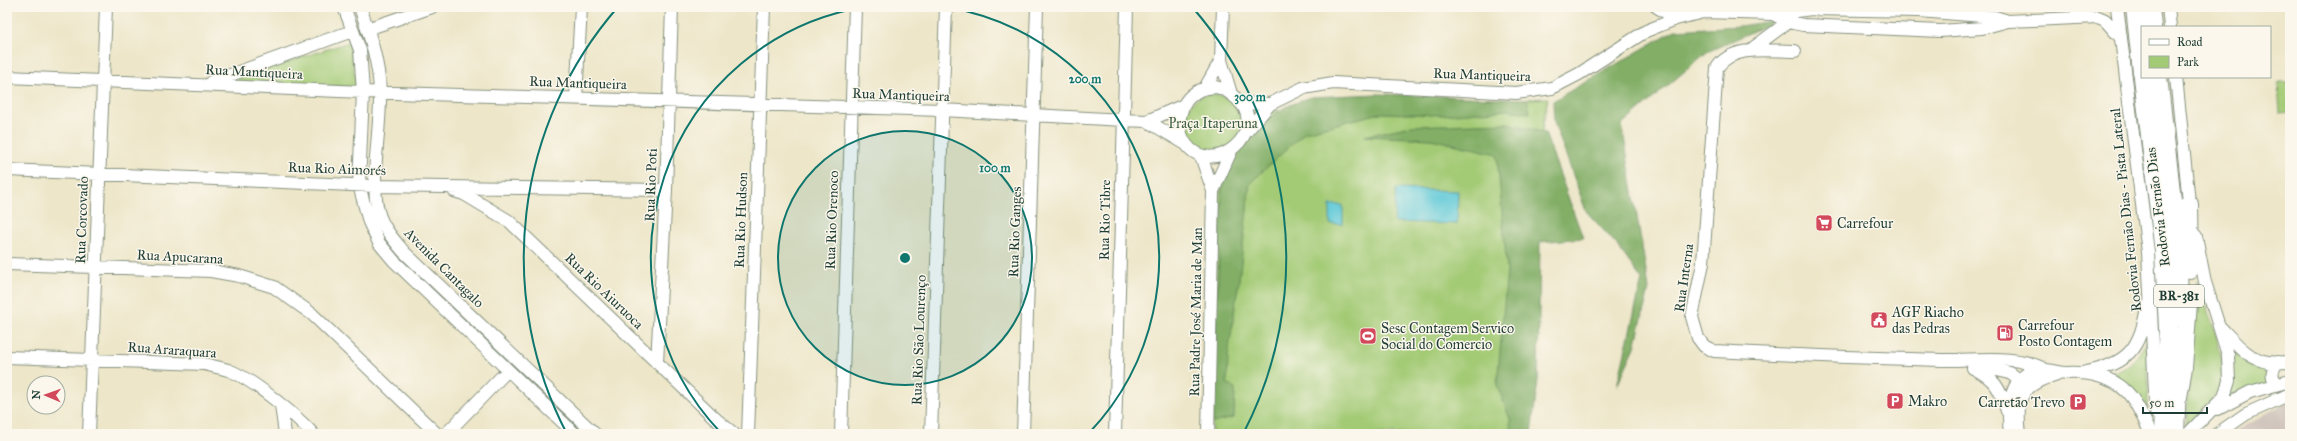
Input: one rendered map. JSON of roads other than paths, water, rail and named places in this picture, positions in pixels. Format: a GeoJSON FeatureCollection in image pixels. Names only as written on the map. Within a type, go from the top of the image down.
{"type":"FeatureCollection","features":[{"type":"Feature","properties":{"kind":"highway"},"geometry":{"type":"LineString","coordinates":[[2135,7],[2141,63]]}},
{"type":"Feature","properties":{"kind":"highway"},"geometry":{"type":"LineString","coordinates":[[2150,7],[2152,26]]}},
{"type":"Feature","properties":{"kind":"highway","name":"Rodovia Fernão Dias"},"geometry":{"type":"LineString","coordinates":[[2143,78],[2164,252],[2168,328],[2163,434]]}},
{"type":"Feature","properties":{"kind":"highway","name":"Rodovia Fernão Dias"},"geometry":{"type":"LineString","coordinates":[[2158,78],[2178,253],[2180,328],[2177,401],[2185,433]]}},
{"type":"Feature","properties":{"kind":"highway","name":"BR-381"},"geometry":{"type":"LineString","coordinates":[[2177,401],[2183,368],[2190,275],[2189,204]]}},
{"type":"Feature","properties":{"kind":"street","name":"Rua Corcovado"},"geometry":{"type":"LineString","coordinates":[[89,434],[96,268],[98,173],[106,7]]}},
{"type":"Feature","properties":{"kind":"street","name":"Avenida Cantagalo"},"geometry":{"type":"LineString","coordinates":[[344,7],[360,50],[363,92],[359,186],[369,222],[379,243],[394,261],[575,434]]}},
{"type":"Feature","properties":{"kind":"street","name":"Avenida Cantagalo"},"geometry":{"type":"LineString","coordinates":[[360,7],[378,64],[380,128],[374,186],[378,212],[390,234],[404,252],[595,434]]}},
{"type":"Feature","properties":{"kind":"street"},"geometry":{"type":"LineString","coordinates":[[367,29],[432,7]]}},
{"type":"Feature","properties":{"kind":"street"},"geometry":{"type":"LineString","coordinates":[[576,98],[580,7]]}},
{"type":"Feature","properties":{"kind":"street","name":"Rua Rio Poti"},"geometry":{"type":"LineString","coordinates":[[657,363],[666,190],[667,102],[672,7]]}},
{"type":"Feature","properties":{"kind":"street","name":"Rua Rio Hudson"},"geometry":{"type":"LineString","coordinates":[[748,434],[759,105],[764,7]]}},
{"type":"Feature","properties":{"kind":"street","name":"Rua Rio Orenoco"},"geometry":{"type":"LineString","coordinates":[[841,434],[850,108],[855,7]]}},
{"type":"Feature","properties":{"kind":"street","name":"Rua Rio São Lourenço"},"geometry":{"type":"LineString","coordinates":[[931,434],[946,7]]}},
{"type":"Feature","properties":{"kind":"street","name":"Rua Rio Ganges"},"geometry":{"type":"LineString","coordinates":[[1023,434],[1037,7]]}},
{"type":"Feature","properties":{"kind":"street","name":"Rua Rio Tibre"},"geometry":{"type":"LineString","coordinates":[[1115,434],[1127,7]]}},
{"type":"Feature","properties":{"kind":"street"},"geometry":{"type":"LineString","coordinates":[[1223,7],[1221,60],[1231,94]]}},
{"type":"Feature","properties":{"kind":"street"},"geometry":{"type":"LineString","coordinates":[[1657,7],[1676,19]]}},
{"type":"Feature","properties":{"kind":"street","name":"Rodovia Fernão Dias - Pista Lateral"},"geometry":{"type":"LineString","coordinates":[[2117,7],[2120,38],[2139,168],[2151,279],[2157,434]]}},
{"type":"Feature","properties":{"kind":"street"},"geometry":{"type":"LineString","coordinates":[[2168,7],[2170,26]]}},
{"type":"Feature","properties":{"kind":"street","name":"Rua Mantiqueira"},"geometry":{"type":"LineString","coordinates":[[1246,132],[1270,104],[1303,88],[1333,83],[1516,93],[1543,91],[1579,74],[1646,32],[1676,19],[1703,12],[1774,14],[1797,10],[1825,8],[1919,9],[2008,21],[2098,17],[2105,20],[2120,38]]}},
{"type":"Feature","properties":{"kind":"street","name":"Rua Interna"},"geometry":{"type":"LineString","coordinates":[[1749,51],[1788,22],[1797,10]]}},
{"type":"Feature","properties":{"kind":"street","name":"Rua Mantiqueira"},"geometry":{"type":"LineString","coordinates":[[1774,14],[1788,22],[1803,25],[1940,31],[1995,26],[2008,21]]}},
{"type":"Feature","properties":{"kind":"street"},"geometry":{"type":"LineString","coordinates":[[1969,29],[1971,19],[1970,15]]}},
{"type":"Feature","properties":{"kind":"street"},"geometry":{"type":"LineString","coordinates":[[205,84],[352,31]]}},
{"type":"Feature","properties":{"kind":"street","name":"Rua Interna"},"geometry":{"type":"LineString","coordinates":[[1795,50],[1749,51],[1725,58],[1717,68],[1715,75],[1703,262],[1692,317],[1698,338],[1704,346],[1714,351],[1957,360],[1999,360],[2035,364],[2046,370],[2062,373]]}},
{"type":"Feature","properties":{"kind":"street"},"geometry":{"type":"LineString","coordinates":[[1205,88],[1221,60]]}},
{"type":"Feature","properties":{"kind":"street","name":"Rua Mantiqueira"},"geometry":{"type":"LineString","coordinates":[[7,77],[102,82],[205,84],[363,92],[942,110],[1147,121],[1184,105]]}},
{"type":"Feature","properties":{"kind":"street","name":"BR-381"},"geometry":{"type":"LineString","coordinates":[[2176,78],[2189,204],[2216,322],[2228,355],[2230,381],[2224,397],[2211,412]]}},
{"type":"Feature","properties":{"kind":"street"},"geometry":{"type":"LineString","coordinates":[[1205,88],[1223,88],[1231,94],[1241,103],[1248,120],[1246,132],[1231,151],[1214,157],[1201,156],[1186,144],[1180,129],[1180,119],[1184,105],[1198,90],[1205,88]]}},
{"type":"Feature","properties":{"kind":"street","name":"Rua Mantiqueira"},"geometry":{"type":"LineString","coordinates":[[1241,103],[1270,104]]}},
{"type":"Feature","properties":{"kind":"street","name":"Rua Mantiqueira"},"geometry":{"type":"LineString","coordinates":[[1147,121],[1186,144]]}},
{"type":"Feature","properties":{"kind":"street","name":"Rua Padre José Maria de Man"},"geometry":{"type":"LineString","coordinates":[[1213,191],[1231,151]]}},
{"type":"Feature","properties":{"kind":"street","name":"Rua Padre José Maria de Man"},"geometry":{"type":"LineString","coordinates":[[1201,156],[1213,191],[1208,434]]}},
{"type":"Feature","properties":{"kind":"street","name":"Rua Rio Aimorés"},"geometry":{"type":"LineString","coordinates":[[7,170],[359,186],[666,190]]}},
{"type":"Feature","properties":{"kind":"street","name":"Rua Rio Aiuruoca"},"geometry":{"type":"LineString","coordinates":[[442,188],[464,194],[509,222],[734,434]]}},
{"type":"Feature","properties":{"kind":"street","name":"Rua Apucarana"},"geometry":{"type":"LineString","coordinates":[[7,264],[211,271],[239,276],[274,287],[312,314],[437,434]]}},
{"type":"Feature","properties":{"kind":"street"},"geometry":{"type":"LineString","coordinates":[[2022,394],[2035,381],[2062,373],[2081,373],[2107,368],[2126,358],[2139,341],[2146,315],[2151,279]]}},
{"type":"Feature","properties":{"kind":"street"},"geometry":{"type":"LineString","coordinates":[[2216,322],[2248,354],[2269,363],[2284,362]]}},
{"type":"Feature","properties":{"kind":"street","name":"Rua Araraquara"},"geometry":{"type":"LineString","coordinates":[[7,356],[210,366],[229,370],[248,380],[281,405],[313,434]]}},
{"type":"Feature","properties":{"kind":"street"},"geometry":{"type":"LineString","coordinates":[[1957,360],[2010,373],[2019,380],[2022,394],[2019,411],[2020,434]]}},
{"type":"Feature","properties":{"kind":"street","name":"Rua Interna"},"geometry":{"type":"LineString","coordinates":[[1957,360],[1985,374],[1992,380],[1998,387],[2007,412]]}},
{"type":"Feature","properties":{"kind":"street"},"geometry":{"type":"LineString","coordinates":[[2284,362],[2272,374],[2274,380],[2284,382]]}},
{"type":"Feature","properties":{"kind":"street"},"geometry":{"type":"LineString","coordinates":[[446,434],[508,370]]}},
{"type":"Feature","properties":{"kind":"street"},"geometry":{"type":"LineString","coordinates":[[2010,434],[2007,412],[2010,396],[2019,380],[2032,372],[2046,370]]}},
{"type":"Feature","properties":{"kind":"street"},"geometry":{"type":"LineString","coordinates":[[2081,373],[2112,381],[2126,391],[2137,406],[2151,434]]}},
{"type":"Feature","properties":{"kind":"street"},"geometry":{"type":"LineString","coordinates":[[2185,433],[2211,412],[2250,392],[2284,382]]}},
{"type":"Feature","properties":{"kind":"street"},"geometry":{"type":"LineString","coordinates":[[2217,434],[2246,414],[2290,394]]}},
{"type":"Feature","properties":{"kind":"street"},"geometry":{"type":"LineString","coordinates":[[281,405],[285,434]]}},
{"type":"Feature","properties":{"kind":"water"},"geometry":{"type":"Polygon","coordinates":[[[1396,189],[1458,191],[1457,224],[1394,222],[1396,189]]]}},
{"type":"Feature","properties":{"kind":"water"},"geometry":{"type":"Polygon","coordinates":[[[1330,205],[1343,205],[1343,224],[1330,224],[1330,205]]]}},
{"type":"Feature","properties":{"kind":"place","name":"Carrefour"},"geometry":{"type":"Point","coordinates":[1824,223]}},
{"type":"Feature","properties":{"kind":"place","name":"AGF Riacho das Pedras"},"geometry":{"type":"Point","coordinates":[1879,320]}},
{"type":"Feature","properties":{"kind":"place","name":"Carrefour Posto Contagem"},"geometry":{"type":"Point","coordinates":[2005,333]}},
{"type":"Feature","properties":{"kind":"place","name":"Sesc Contagem Servico Social do Comercio"},"geometry":{"type":"Point","coordinates":[1368,336]}},
{"type":"Feature","properties":{"kind":"place","name":"Makro"},"geometry":{"type":"Point","coordinates":[1895,401]}},
{"type":"Feature","properties":{"kind":"place","name":"Carretão Trevo"},"geometry":{"type":"Point","coordinates":[2078,402]}},
{"type":"Feature","properties":{"kind":"park label","name":"Praça Itaperuna"},"geometry":{"type":"Point","coordinates":[1213,123]}}]}
